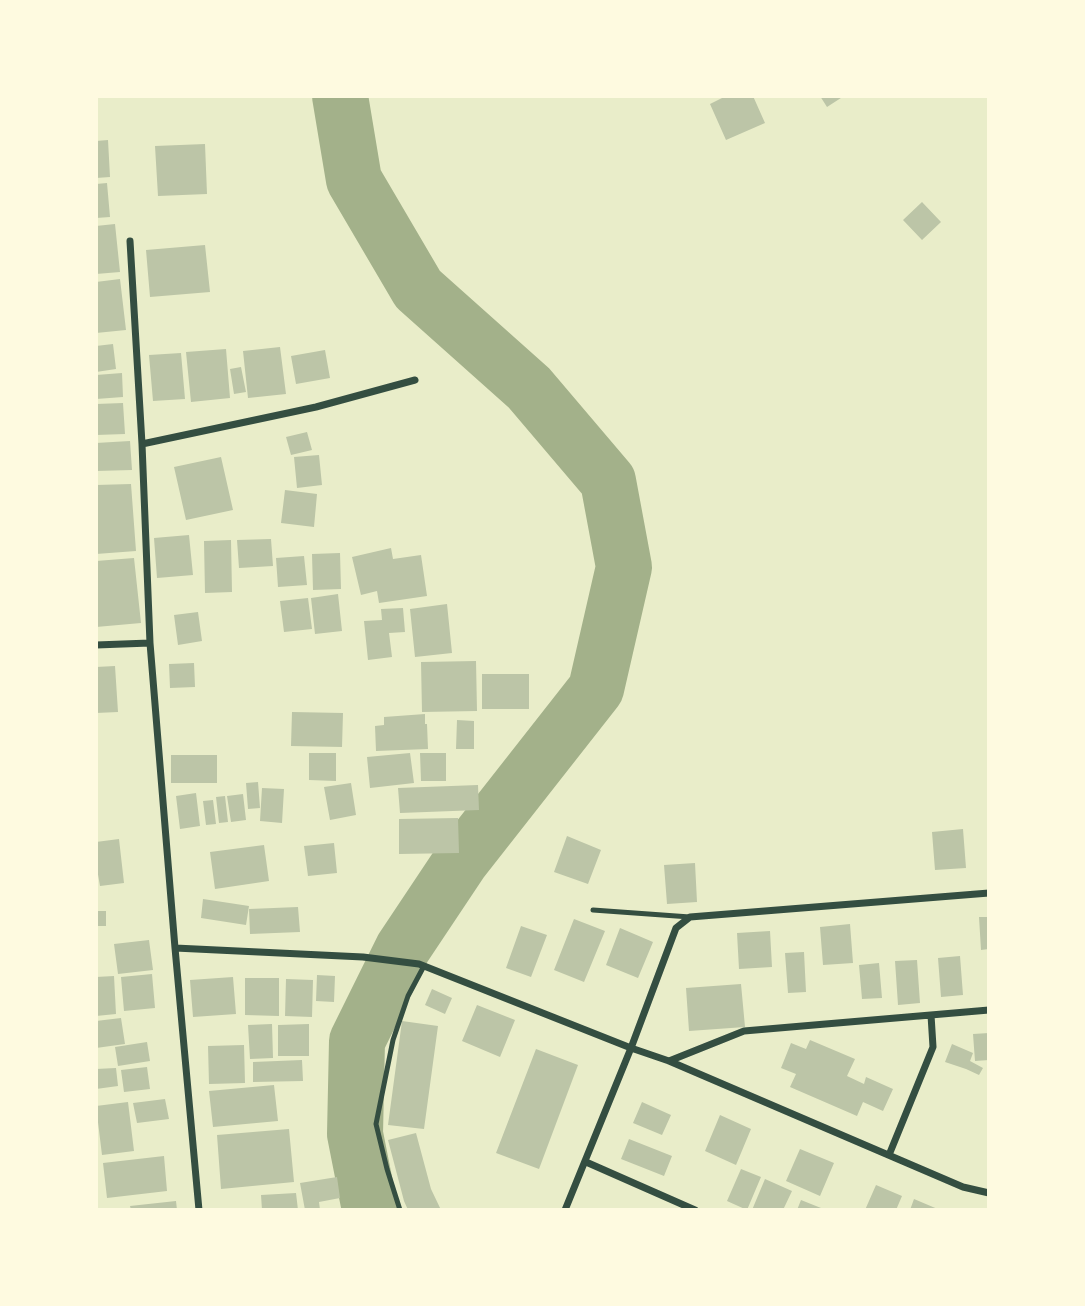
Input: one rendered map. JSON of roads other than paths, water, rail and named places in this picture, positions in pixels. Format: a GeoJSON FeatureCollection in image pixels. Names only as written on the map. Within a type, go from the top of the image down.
{"type":"FeatureCollection","features":[{"type":"Feature","properties":{"kind":"street"},"geometry":{"type":"LineString","coordinates":[[130,241],[150,643],[199,1210]]}},
{"type":"Feature","properties":{"kind":"street"},"geometry":{"type":"LineString","coordinates":[[142,444],[316,407],[415,380]]}},
{"type":"Feature","properties":{"kind":"street"},"geometry":{"type":"LineString","coordinates":[[96,645],[150,643]]}},
{"type":"Feature","properties":{"kind":"street"},"geometry":{"type":"LineString","coordinates":[[565,1210],[676,928],[690,917],[989,893]]}},
{"type":"Feature","properties":{"kind":"street"},"geometry":{"type":"LineString","coordinates":[[175,948],[363,957],[422,965],[669,1061],[964,1187],[989,1193]]}},
{"type":"Feature","properties":{"kind":"street"},"geometry":{"type":"LineString","coordinates":[[669,1061],[744,1031],[989,1010]]}},
{"type":"Feature","properties":{"kind":"street"},"geometry":{"type":"LineString","coordinates":[[889,1155],[931,1052],[931,1015]]}},
{"type":"Feature","properties":{"kind":"street"},"geometry":{"type":"LineString","coordinates":[[586,1161],[695,1210]]}},
{"type":"Feature","properties":{"kind":"lane"},"geometry":{"type":"LineString","coordinates":[[593,909],[690,917]]}},
{"type":"Feature","properties":{"kind":"lane"},"geometry":{"type":"LineString","coordinates":[[400,1210],[376,1124],[393,1040],[422,965]]}},
{"type":"Feature","properties":{"kind":"waterway"},"geometry":{"type":"LineString","coordinates":[[340,96],[354,180],[418,289],[529,388],[608,481],[624,567],[596,689],[461,861],[403,948],[357,1041],[355,1134],[370,1210]]}}]}
